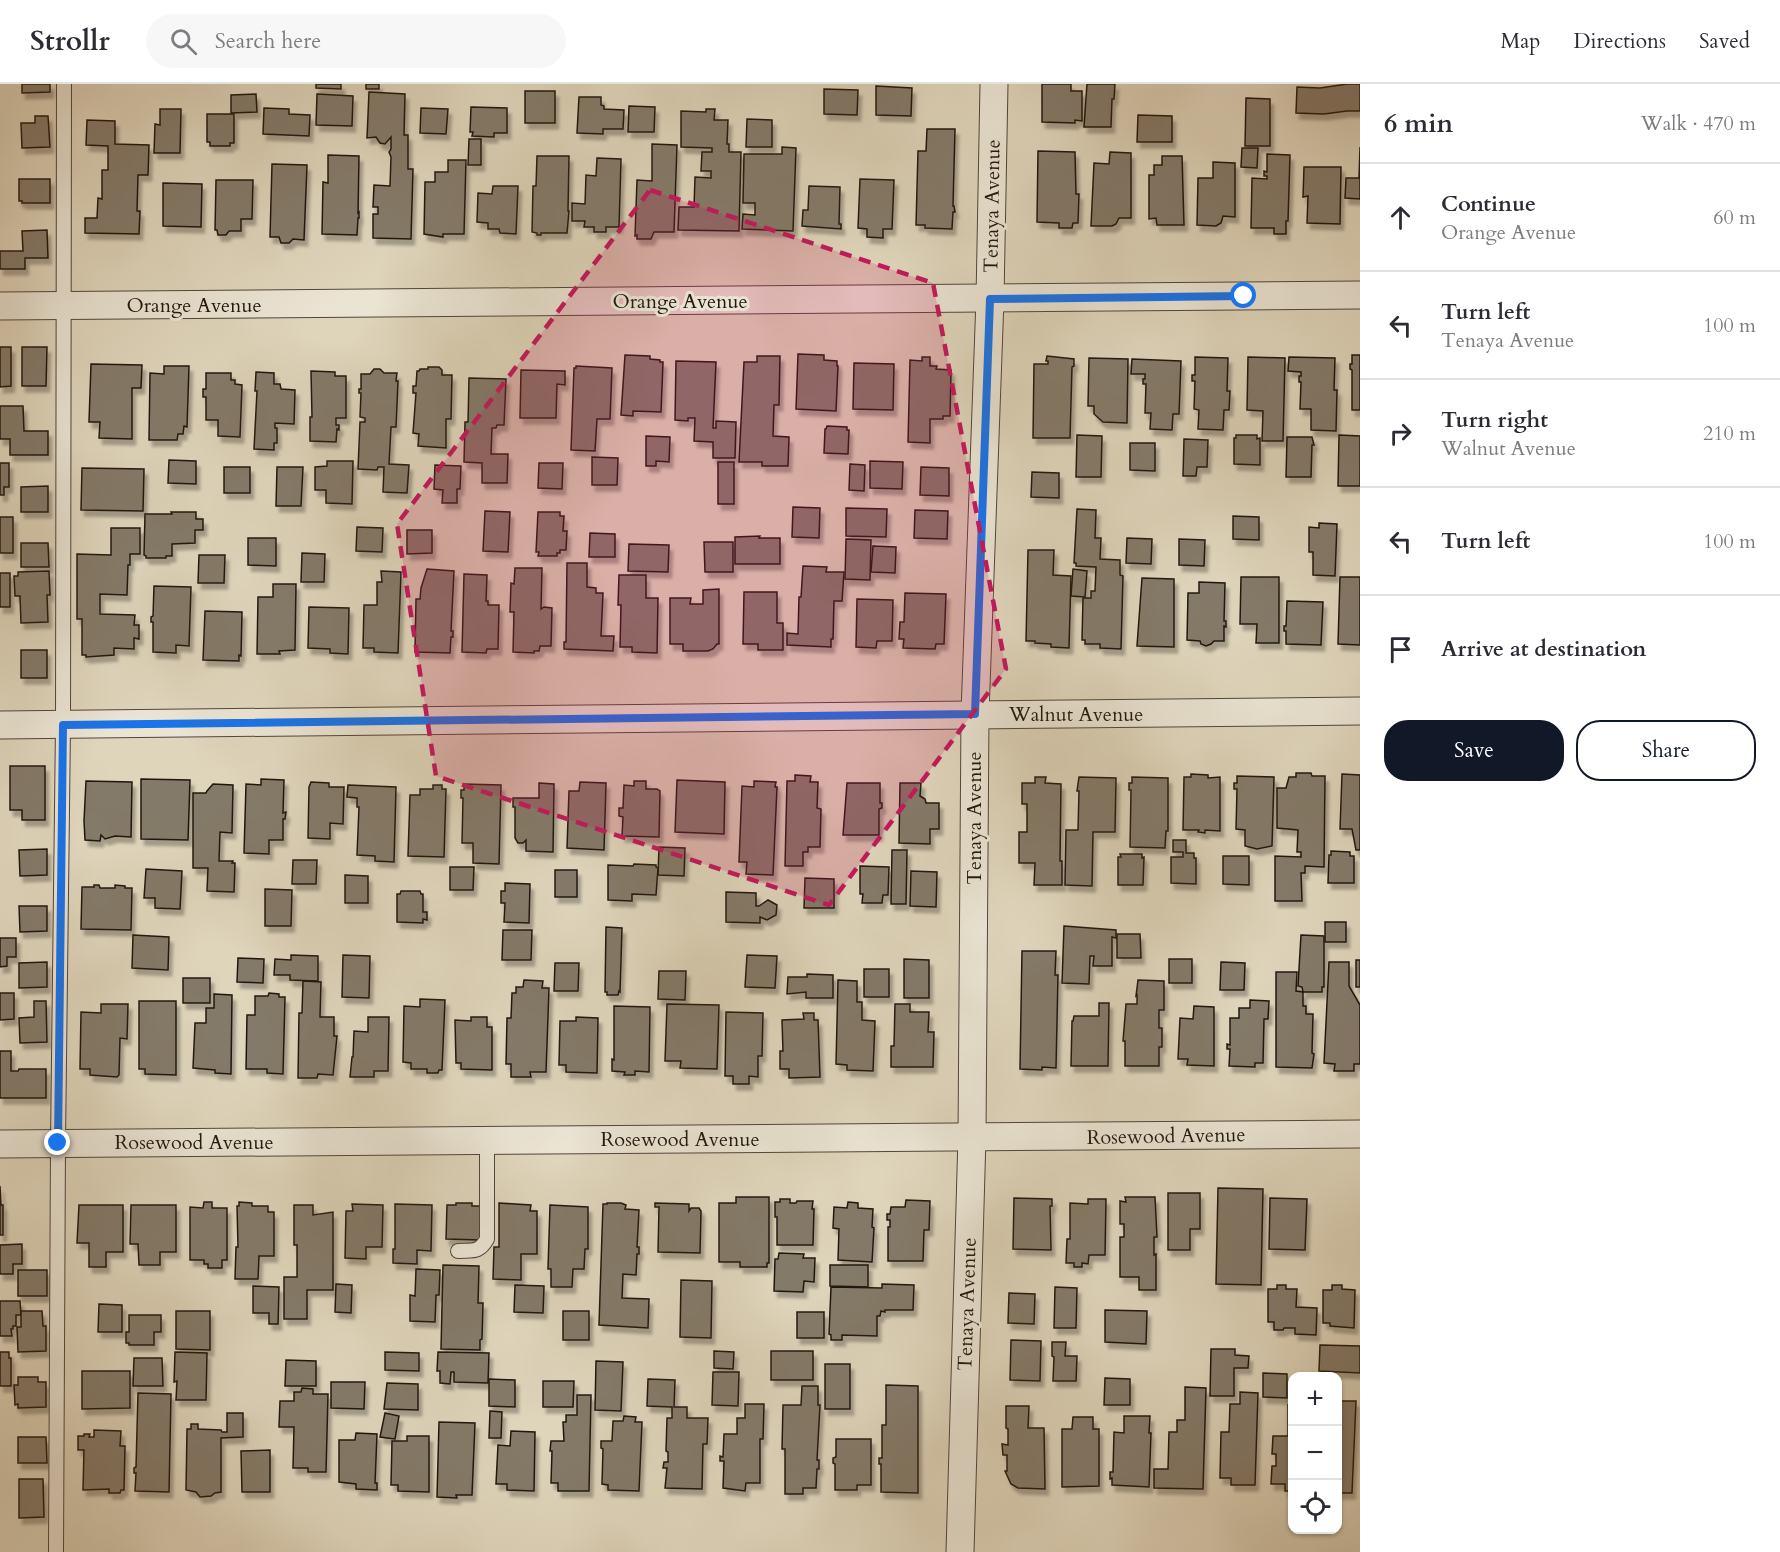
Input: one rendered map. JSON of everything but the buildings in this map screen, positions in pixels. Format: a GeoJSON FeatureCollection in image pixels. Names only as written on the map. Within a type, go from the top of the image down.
{"type":"FeatureCollection","features":[{"type":"Feature","properties":{"kind":"street","name":"Tenaya Avenue"},"geometry":{"type":"LineString","coordinates":[[960,1552],[972,1137],[975,714],[990,299],[994,84]]}},
{"type":"Feature","properties":{"kind":"street","name":"Orange Avenue"},"geometry":{"type":"LineString","coordinates":[[0,306],[1360,295]]}},
{"type":"Feature","properties":{"kind":"street","name":"Walnut Avenue"},"geometry":{"type":"LineString","coordinates":[[0,725],[1360,711]]}},
{"type":"Feature","properties":{"kind":"street","name":"Rosewood Avenue"},"geometry":{"type":"LineString","coordinates":[[0,1144],[1360,1134]]}},
{"type":"Feature","properties":{"kind":"lane"},"geometry":{"type":"LineString","coordinates":[[56,1552],[63,725],[64,84]]}},
{"type":"Feature","properties":{"kind":"lane"},"geometry":{"type":"LineString","coordinates":[[459,1251],[478,1250],[483,1247],[487,1239],[487,1141]]}},
{"type":"Feature","properties":{"kind":"highlighted area"},"geometry":{"type":"Polygon","coordinates":[[[650,190],[933,283],[1006,669],[829,905],[436,776],[397,524],[650,190]]]}},
{"type":"Feature","properties":{"kind":"route"},"geometry":{"type":"LineString","coordinates":[[58,1143],[63,725],[975,714],[990,299],[1244,296]]}}]}
